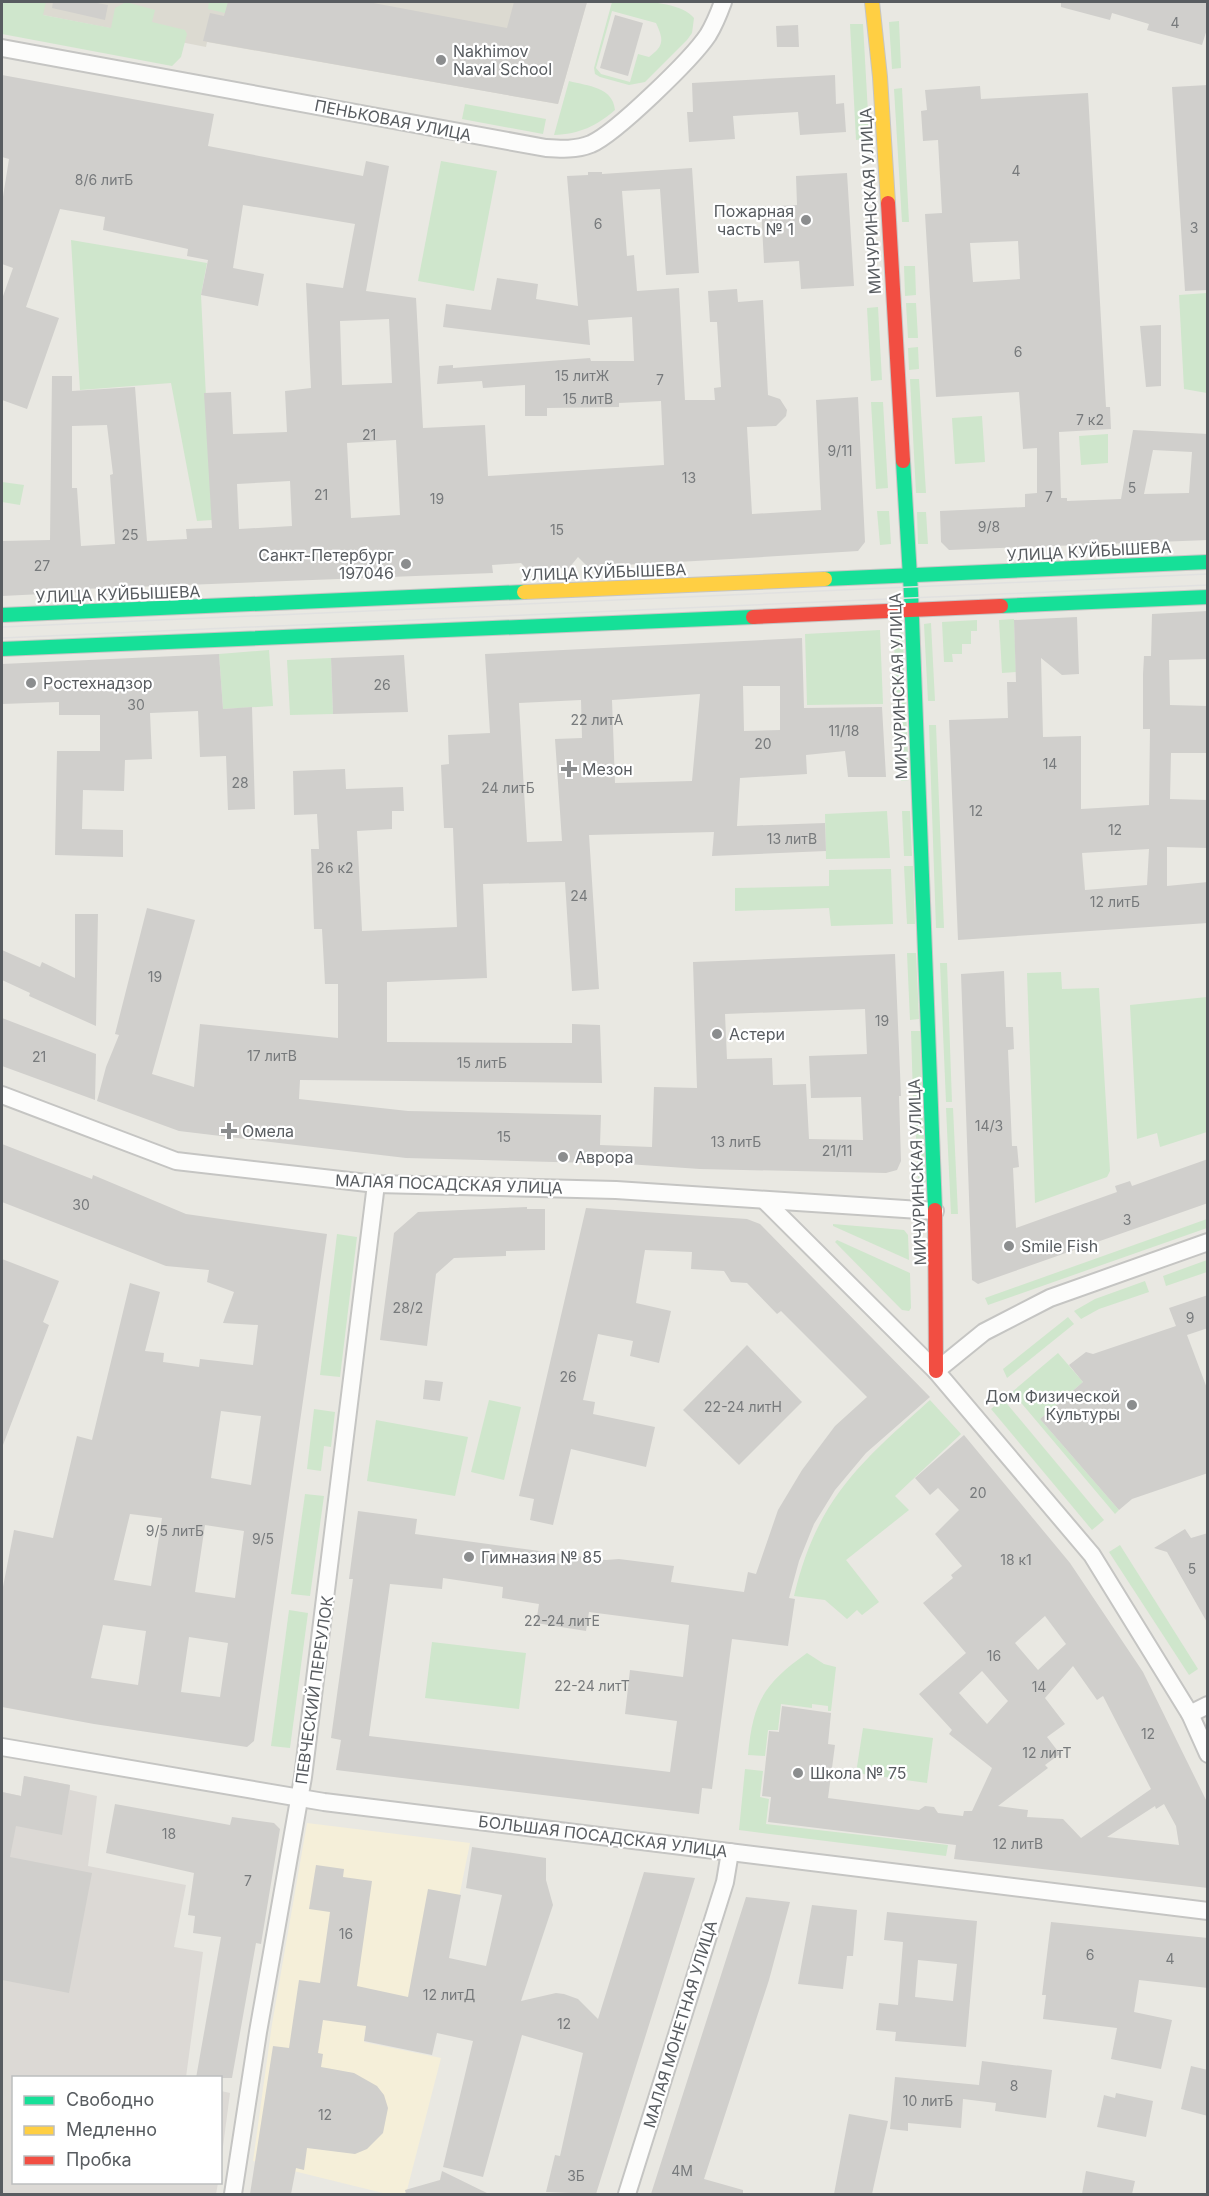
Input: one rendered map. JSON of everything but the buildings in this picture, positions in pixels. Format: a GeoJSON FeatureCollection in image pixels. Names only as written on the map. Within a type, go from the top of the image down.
{"type":"FeatureCollection","features":[{"type":"Feature","properties":{"kind":"main road","name":"МИЧУРИНСКАЯ УЛИЦА"},"geometry":{"type":"LineString","coordinates":[[872,2],[880,77],[910,576],[937,1272],[936,1371]]}},
{"type":"Feature","properties":{"kind":"main road","name":"УЛИЦА КУЙБЫШЕВА"},"geometry":{"type":"LineString","coordinates":[[2,615],[1208,562]]}},
{"type":"Feature","properties":{"kind":"main road"},"geometry":{"type":"LineString","coordinates":[[2,649],[1208,597]]}},
{"type":"Feature","properties":{"kind":"street","name":"ПЕНЬКОВАЯ УЛИЦА"},"geometry":{"type":"LineString","coordinates":[[2,48],[546,148],[571,149],[590,144],[609,134],[628,116],[697,48],[708,34],[723,2]]}},
{"type":"Feature","properties":{"kind":"street","name":"МАЛАЯ ПОСАДСКАЯ УЛИЦА"},"geometry":{"type":"LineString","coordinates":[[2,1095],[176,1161],[376,1184],[616,1190],[934,1211]]}},
{"type":"Feature","properties":{"kind":"street","name":"ПЕВЧЕСКИЙ ПЕРЕУЛОК"},"geometry":{"type":"LineString","coordinates":[[233,2194],[258,2032],[300,1797],[376,1184]]}},
{"type":"Feature","properties":{"kind":"street"},"geometry":{"type":"LineString","coordinates":[[765,1201],[936,1371],[1092,1555],[1190,1714],[1208,1754]]}},
{"type":"Feature","properties":{"kind":"street"},"geometry":{"type":"LineString","coordinates":[[936,1371],[984,1332],[1050,1298],[1208,1242]]}},
{"type":"Feature","properties":{"kind":"street"},"geometry":{"type":"LineString","coordinates":[[1190,1714],[1208,1705]]}},
{"type":"Feature","properties":{"kind":"street","name":"БОЛЬШАЯ ПОСАДСКАЯ УЛИЦА"},"geometry":{"type":"LineString","coordinates":[[2,1747],[300,1797],[1208,1911]]}},
{"type":"Feature","properties":{"kind":"street","name":"МАЛАЯ МОНЕТНАЯ УЛИЦА"},"geometry":{"type":"LineString","coordinates":[[627,2194],[725,1882],[730,1852]]}},
{"type":"Feature","properties":{"kind":"shaded area","name":"Nakhimov Naval School"},"geometry":{"type":"Polygon","coordinates":[[[2,2],[587,2],[558,104],[207,42],[206,47],[2,7],[2,2]]]}},
{"type":"Feature","properties":{"kind":"shaded area"},"geometry":{"type":"Polygon","coordinates":[[[24,1776],[70,1785],[70,1790],[97,1796],[88,1866],[186,1885],[174,1947],[203,1952],[186,2076],[12,2076],[12,2184],[218,2184],[216,2194],[2,2194],[2,1792],[21,1796],[24,1776]]]}},
{"type":"Feature","properties":{"kind":"shaded area"},"geometry":{"type":"Polygon","coordinates":[[[307,1823],[470,1843],[433,2026],[369,2013],[364,2042],[441,2058],[406,2194],[387,2194],[253,2161],[272,2024],[307,1823]]]}},
{"type":"Feature","properties":{"kind":"shaded area"},"geometry":{"type":"Polygon","coordinates":[[[222,2091],[230,2093],[222,2154],[222,2091]]]}},
{"type":"Feature","properties":{"kind":"green space"},"geometry":{"type":"Polygon","coordinates":[[[2,2],[46,2],[43,15],[111,28],[115,8],[126,2],[155,10],[152,22],[185,30],[187,34],[181,57],[172,66],[2,34],[2,2]]]}},
{"type":"Feature","properties":{"kind":"green space"},"geometry":{"type":"Polygon","coordinates":[[[209,2],[228,2],[225,13],[208,9],[209,2]]]}},
{"type":"Feature","properties":{"kind":"green space"},"geometry":{"type":"Polygon","coordinates":[[[612,2],[668,5],[687,12],[694,18],[692,33],[687,40],[645,82],[629,85],[600,77],[595,74],[594,68],[612,2]],[[612,11],[596,68],[601,74],[630,82],[638,54],[649,57],[660,46],[661,38],[656,23],[612,11]]]}},
{"type":"Feature","properties":{"kind":"green space"},"geometry":{"type":"Polygon","coordinates":[[[899,21],[901,68],[892,69],[889,22],[899,21]]]}},
{"type":"Feature","properties":{"kind":"green space"},"geometry":{"type":"Polygon","coordinates":[[[850,24],[863,24],[869,131],[863,139],[856,140],[850,24]]]}},
{"type":"Feature","properties":{"kind":"green space"},"geometry":{"type":"Polygon","coordinates":[[[569,81],[605,92],[610,96],[615,110],[587,128],[554,135],[569,81]]]}},
{"type":"Feature","properties":{"kind":"green space"},"geometry":{"type":"Polygon","coordinates":[[[902,88],[909,222],[902,222],[894,89],[902,88]]]}},
{"type":"Feature","properties":{"kind":"green space"},"geometry":{"type":"Polygon","coordinates":[[[465,104],[546,119],[543,134],[462,119],[465,104]]]}},
{"type":"Feature","properties":{"kind":"green space"},"geometry":{"type":"Polygon","coordinates":[[[441,161],[497,171],[474,291],[418,281],[441,161]]]}},
{"type":"Feature","properties":{"kind":"green space"},"geometry":{"type":"Polygon","coordinates":[[[71,240],[207,263],[201,295],[212,520],[197,521],[171,383],[80,390],[71,240]]]}},
{"type":"Feature","properties":{"kind":"green space"},"geometry":{"type":"Polygon","coordinates":[[[904,266],[915,266],[916,295],[905,296],[904,266]]]}},
{"type":"Feature","properties":{"kind":"green space"},"geometry":{"type":"Polygon","coordinates":[[[1208,293],[1207,393],[1184,389],[1179,295],[1208,293]]]}},
{"type":"Feature","properties":{"kind":"green space"},"geometry":{"type":"Polygon","coordinates":[[[906,303],[916,303],[918,338],[908,338],[906,303]]]}},
{"type":"Feature","properties":{"kind":"green space"},"geometry":{"type":"Polygon","coordinates":[[[878,307],[882,380],[871,381],[867,308],[878,307]]]}},
{"type":"Feature","properties":{"kind":"green space"},"geometry":{"type":"Polygon","coordinates":[[[918,347],[919,369],[909,370],[908,348],[918,347]]]}},
{"type":"Feature","properties":{"kind":"green space"},"geometry":{"type":"Polygon","coordinates":[[[910,379],[919,379],[926,493],[916,493],[910,379]]]}},
{"type":"Feature","properties":{"kind":"green space"},"geometry":{"type":"Polygon","coordinates":[[[871,402],[883,402],[888,488],[876,489],[871,402]]]}},
{"type":"Feature","properties":{"kind":"green space"},"geometry":{"type":"Polygon","coordinates":[[[982,416],[985,462],[955,464],[952,418],[982,416]]]}},
{"type":"Feature","properties":{"kind":"green space"},"geometry":{"type":"Polygon","coordinates":[[[1108,434],[1108,463],[1081,465],[1079,436],[1108,434]]]}},
{"type":"Feature","properties":{"kind":"green space"},"geometry":{"type":"Polygon","coordinates":[[[2,482],[24,485],[20,505],[2,502],[2,482]]]}},
{"type":"Feature","properties":{"kind":"green space"},"geometry":{"type":"Polygon","coordinates":[[[877,511],[889,511],[891,544],[880,545],[877,511]]]}},
{"type":"Feature","properties":{"kind":"green space"},"geometry":{"type":"Polygon","coordinates":[[[917,512],[926,512],[928,544],[918,544],[917,512]]]}},
{"type":"Feature","properties":{"kind":"green space"},"geometry":{"type":"Polygon","coordinates":[[[1014,619],[1016,672],[1002,673],[999,620],[1014,619]]]}},
{"type":"Feature","properties":{"kind":"green space"},"geometry":{"type":"Polygon","coordinates":[[[977,620],[977,631],[971,631],[971,644],[962,644],[962,654],[952,654],[953,662],[944,662],[942,622],[977,620]]]}},
{"type":"Feature","properties":{"kind":"green space"},"geometry":{"type":"Polygon","coordinates":[[[893,623],[902,623],[909,780],[901,781],[893,623]]]}},
{"type":"Feature","properties":{"kind":"green space"},"geometry":{"type":"Polygon","coordinates":[[[931,623],[935,701],[928,701],[924,624],[931,623]]]}},
{"type":"Feature","properties":{"kind":"green space"},"geometry":{"type":"Polygon","coordinates":[[[880,630],[883,704],[807,705],[805,634],[880,630]]]}},
{"type":"Feature","properties":{"kind":"green space"},"geometry":{"type":"Polygon","coordinates":[[[269,650],[273,706],[223,709],[219,654],[269,650]]]}},
{"type":"Feature","properties":{"kind":"green space"},"geometry":{"type":"Polygon","coordinates":[[[331,658],[333,714],[290,715],[287,660],[331,658]]]}},
{"type":"Feature","properties":{"kind":"green space"},"geometry":{"type":"Polygon","coordinates":[[[929,725],[936,725],[944,928],[936,928],[929,725]]]}},
{"type":"Feature","properties":{"kind":"green space"},"geometry":{"type":"Polygon","coordinates":[[[887,811],[890,858],[826,859],[825,814],[887,811]]]}},
{"type":"Feature","properties":{"kind":"green space"},"geometry":{"type":"Polygon","coordinates":[[[902,811],[910,811],[912,856],[904,856],[902,811]]]}},
{"type":"Feature","properties":{"kind":"green space"},"geometry":{"type":"Polygon","coordinates":[[[904,866],[913,866],[915,924],[907,924],[904,866]]]}},
{"type":"Feature","properties":{"kind":"green space"},"geometry":{"type":"Polygon","coordinates":[[[891,869],[893,924],[831,926],[829,908],[735,911],[735,888],[829,886],[829,870],[891,869]]]}},
{"type":"Feature","properties":{"kind":"green space"},"geometry":{"type":"Polygon","coordinates":[[[907,953],[916,953],[919,1019],[910,1020],[907,953]]]}},
{"type":"Feature","properties":{"kind":"green space"},"geometry":{"type":"Polygon","coordinates":[[[940,963],[947,963],[952,1102],[946,1102],[940,963]]]}},
{"type":"Feature","properties":{"kind":"green space"},"geometry":{"type":"Polygon","coordinates":[[[1061,972],[1062,989],[1099,988],[1110,1171],[1107,1177],[1035,1203],[1027,973],[1061,972]]]}},
{"type":"Feature","properties":{"kind":"green space"},"geometry":{"type":"Polygon","coordinates":[[[1207,997],[1207,1132],[1160,1147],[1157,1133],[1137,1139],[1130,1005],[1207,997]]]}},
{"type":"Feature","properties":{"kind":"green space"},"geometry":{"type":"Polygon","coordinates":[[[911,1031],[920,1031],[922,1097],[913,1097],[911,1031]]]}},
{"type":"Feature","properties":{"kind":"green space"},"geometry":{"type":"Polygon","coordinates":[[[946,1108],[953,1108],[958,1214],[951,1214],[946,1108]]]}},
{"type":"Feature","properties":{"kind":"green space"},"geometry":{"type":"Polygon","coordinates":[[[915,1114],[923,1114],[926,1182],[918,1183],[915,1114]]]}},
{"type":"Feature","properties":{"kind":"green space"},"geometry":{"type":"Polygon","coordinates":[[[1207,1219],[1207,1228],[988,1305],[985,1298],[1207,1219]]]}},
{"type":"Feature","properties":{"kind":"green space"},"geometry":{"type":"Polygon","coordinates":[[[833,1224],[904,1230],[908,1235],[909,1260],[833,1226],[833,1224]]]}},
{"type":"Feature","properties":{"kind":"green space"},"geometry":{"type":"Polygon","coordinates":[[[337,1234],[357,1237],[340,1377],[320,1375],[337,1234]]]}},
{"type":"Feature","properties":{"kind":"green space"},"geometry":{"type":"Polygon","coordinates":[[[837,1240],[910,1273],[911,1308],[909,1311],[902,1310],[835,1242],[837,1240]]]}},
{"type":"Feature","properties":{"kind":"green space"},"geometry":{"type":"Polygon","coordinates":[[[1207,1260],[1207,1272],[1166,1286],[1163,1276],[1207,1260]]]}},
{"type":"Feature","properties":{"kind":"green space"},"geometry":{"type":"Polygon","coordinates":[[[1145,1281],[1149,1292],[1099,1309],[1081,1319],[1074,1311],[1095,1299],[1145,1281]]]}},
{"type":"Feature","properties":{"kind":"green space"},"geometry":{"type":"Polygon","coordinates":[[[1068,1317],[1074,1324],[1007,1378],[1003,1369],[1068,1317]]]}},
{"type":"Feature","properties":{"kind":"green space"},"geometry":{"type":"Polygon","coordinates":[[[1058,1353],[1083,1382],[1040,1419],[1119,1510],[1115,1514],[1012,1392],[1058,1353]]]}},
{"type":"Feature","properties":{"kind":"green space"},"geometry":{"type":"Polygon","coordinates":[[[1003,1399],[1104,1520],[1092,1530],[991,1409],[1003,1399]]]}},
{"type":"Feature","properties":{"kind":"green space"},"geometry":{"type":"Polygon","coordinates":[[[489,1400],[521,1407],[504,1480],[471,1472],[489,1400]]]}},
{"type":"Feature","properties":{"kind":"green space"},"geometry":{"type":"Polygon","coordinates":[[[930,1400],[961,1434],[895,1496],[909,1510],[846,1560],[879,1602],[862,1615],[857,1610],[847,1619],[825,1600],[794,1596],[815,1533],[828,1508],[862,1465],[930,1400]]]}},
{"type":"Feature","properties":{"kind":"green space"},"geometry":{"type":"Polygon","coordinates":[[[314,1409],[335,1412],[331,1447],[324,1446],[321,1471],[307,1469],[314,1409]]]}},
{"type":"Feature","properties":{"kind":"green space"},"geometry":{"type":"Polygon","coordinates":[[[376,1420],[468,1437],[455,1496],[367,1481],[376,1420]]]}},
{"type":"Feature","properties":{"kind":"green space"},"geometry":{"type":"Polygon","coordinates":[[[305,1494],[324,1496],[310,1596],[291,1594],[305,1494]]]}},
{"type":"Feature","properties":{"kind":"green space"},"geometry":{"type":"Polygon","coordinates":[[[1120,1545],[1198,1669],[1189,1675],[1109,1552],[1120,1545]]]}},
{"type":"Feature","properties":{"kind":"green space"},"geometry":{"type":"Polygon","coordinates":[[[289,1610],[308,1613],[290,1748],[271,1746],[289,1610]]]}},
{"type":"Feature","properties":{"kind":"green space"},"geometry":{"type":"Polygon","coordinates":[[[432,1642],[526,1653],[519,1709],[425,1698],[432,1642]]]}},
{"type":"Feature","properties":{"kind":"green space"},"geometry":{"type":"Polygon","coordinates":[[[807,1653],[824,1664],[836,1667],[831,1711],[828,1711],[828,1706],[812,1704],[812,1708],[781,1704],[778,1730],[768,1730],[765,1756],[748,1755],[753,1721],[763,1695],[780,1674],[807,1653]]]}},
{"type":"Feature","properties":{"kind":"green space"},"geometry":{"type":"Polygon","coordinates":[[[863,1728],[933,1738],[927,1783],[856,1773],[863,1728]]]}},
{"type":"Feature","properties":{"kind":"green space"},"geometry":{"type":"Polygon","coordinates":[[[745,1769],[763,1771],[760,1797],[769,1799],[766,1824],[948,1845],[946,1856],[739,1830],[745,1769]]]}},
{"type":"Feature","properties":{"kind":"tram line"},"geometry":{"type":"LineString","coordinates":[[2,627],[1208,574]]}},
{"type":"Feature","properties":{"kind":"tram line"},"geometry":{"type":"LineString","coordinates":[[2,638],[1208,585]]}},
{"type":"Feature","properties":{"kind":"traffic: fast"},"geometry":{"type":"LineString","coordinates":[[903,461],[911,593],[935,1210]]}},
{"type":"Feature","properties":{"kind":"traffic: fast"},"geometry":{"type":"LineString","coordinates":[[825,579],[1208,562]]}},
{"type":"Feature","properties":{"kind":"traffic: fast"},"geometry":{"type":"LineString","coordinates":[[2,615],[524,592]]}},
{"type":"Feature","properties":{"kind":"traffic: fast"},"geometry":{"type":"LineString","coordinates":[[1001,606],[1208,597]]}},
{"type":"Feature","properties":{"kind":"traffic: fast"},"geometry":{"type":"LineString","coordinates":[[2,649],[753,617]]}},
{"type":"Feature","properties":{"kind":"traffic: slow"},"geometry":{"type":"LineString","coordinates":[[872,2],[880,77],[888,203]]}},
{"type":"Feature","properties":{"kind":"traffic: slow"},"geometry":{"type":"LineString","coordinates":[[524,592],[825,579]]}},
{"type":"Feature","properties":{"kind":"traffic: jam"},"geometry":{"type":"LineString","coordinates":[[888,203],[903,461]]}},
{"type":"Feature","properties":{"kind":"traffic: jam"},"geometry":{"type":"LineString","coordinates":[[753,617],[1001,606]]}},
{"type":"Feature","properties":{"kind":"traffic: jam"},"geometry":{"type":"LineString","coordinates":[[935,1210],[936,1371]]}},
{"type":"Feature","properties":{"kind":"place","name":"Nakhimov Naval School"},"geometry":{"type":"Point","coordinates":[441,60]}},
{"type":"Feature","properties":{"kind":"place","name":"Пожарная часть № 1"},"geometry":{"type":"Point","coordinates":[806,220]}},
{"type":"Feature","properties":{"kind":"place","name":"Санкт-Петербург 197046"},"geometry":{"type":"Point","coordinates":[406,564]}},
{"type":"Feature","properties":{"kind":"place","name":"Ростехнадзор"},"geometry":{"type":"Point","coordinates":[31,683]}},
{"type":"Feature","properties":{"kind":"place","name":"Мезон"},"geometry":{"type":"Point","coordinates":[569,769]}},
{"type":"Feature","properties":{"kind":"place","name":"Астери"},"geometry":{"type":"Point","coordinates":[717,1034]}},
{"type":"Feature","properties":{"kind":"place","name":"Омела"},"geometry":{"type":"Point","coordinates":[229,1131]}},
{"type":"Feature","properties":{"kind":"place","name":"Аврора"},"geometry":{"type":"Point","coordinates":[563,1157]}},
{"type":"Feature","properties":{"kind":"place","name":"Smile Fish"},"geometry":{"type":"Point","coordinates":[1009,1246]}},
{"type":"Feature","properties":{"kind":"place","name":"Дом Физической Культуры"},"geometry":{"type":"Point","coordinates":[1132,1405]}},
{"type":"Feature","properties":{"kind":"place","name":"Гимназия № 85"},"geometry":{"type":"Point","coordinates":[469,1557]}},
{"type":"Feature","properties":{"kind":"place","name":"Школа № 75"},"geometry":{"type":"Point","coordinates":[798,1773]}}]}
